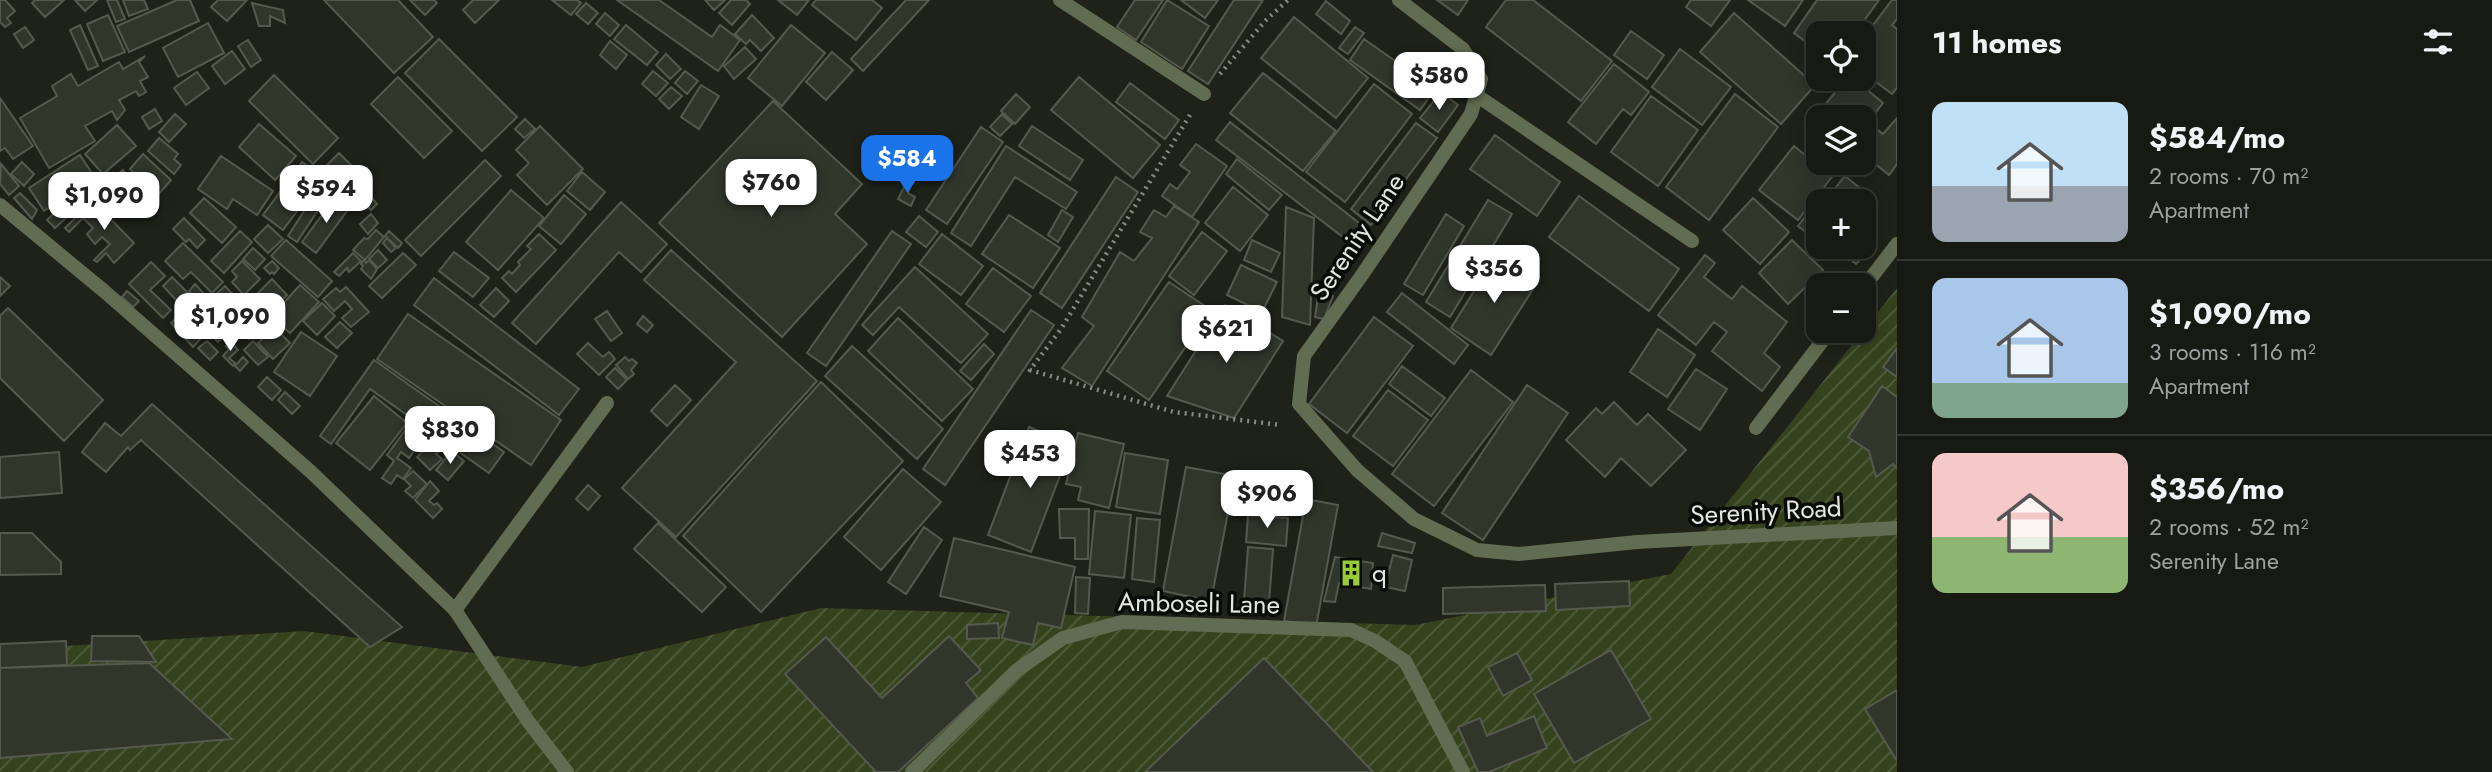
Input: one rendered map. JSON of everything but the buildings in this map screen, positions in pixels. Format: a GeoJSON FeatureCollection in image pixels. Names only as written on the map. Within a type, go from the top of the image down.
{"type":"FeatureCollection","features":[{"type":"Feature","properties":{"kind":"street"},"geometry":{"type":"LineString","coordinates":[[1060,0],[1204,94]]}},
{"type":"Feature","properties":{"kind":"street"},"geometry":{"type":"LineString","coordinates":[[1399,0],[1463,49],[1481,79],[1476,95],[1692,241]]}},
{"type":"Feature","properties":{"kind":"street","name":"Serenity Lane"},"geometry":{"type":"LineString","coordinates":[[1476,95],[1471,114],[1304,356],[1299,404],[1325,430],[1357,470],[1414,519],[1477,550],[1520,554],[1637,542]]}},
{"type":"Feature","properties":{"kind":"street"},"geometry":{"type":"LineString","coordinates":[[0,205],[104,291],[310,471],[455,610],[528,721],[568,772]]}},
{"type":"Feature","properties":{"kind":"street"},"geometry":{"type":"LineString","coordinates":[[1875,273],[1897,244]]}},
{"type":"Feature","properties":{"kind":"street"},"geometry":{"type":"LineString","coordinates":[[1756,428],[1821,343]]}},
{"type":"Feature","properties":{"kind":"street"},"geometry":{"type":"LineString","coordinates":[[455,610],[607,403]]}},
{"type":"Feature","properties":{"kind":"street","name":"Serenity Road"},"geometry":{"type":"LineString","coordinates":[[1637,542],[1897,528]]}},
{"type":"Feature","properties":{"kind":"street","name":"Amboseli Lane"},"geometry":{"type":"LineString","coordinates":[[912,772],[1026,664],[1063,638],[1122,622],[1351,630],[1375,641],[1405,661],[1462,772]]}},
{"type":"Feature","properties":{"kind":"path"},"geometry":{"type":"LineString","coordinates":[[1288,0],[1265,21],[1204,94],[1061,329],[1030,370],[1174,412],[1325,430]]}},
{"type":"Feature","properties":{"kind":"green space"},"geometry":{"type":"Polygon","coordinates":[[[1897,288],[1897,772],[0,772],[0,650],[304,631],[582,667],[821,608],[1415,625],[1671,574],[1854,343],[1876,343],[1876,315],[1897,288]]]}},
{"type":"Feature","properties":{"kind":"place","name":"q"},"geometry":{"type":"Point","coordinates":[1351,573]}}]}
